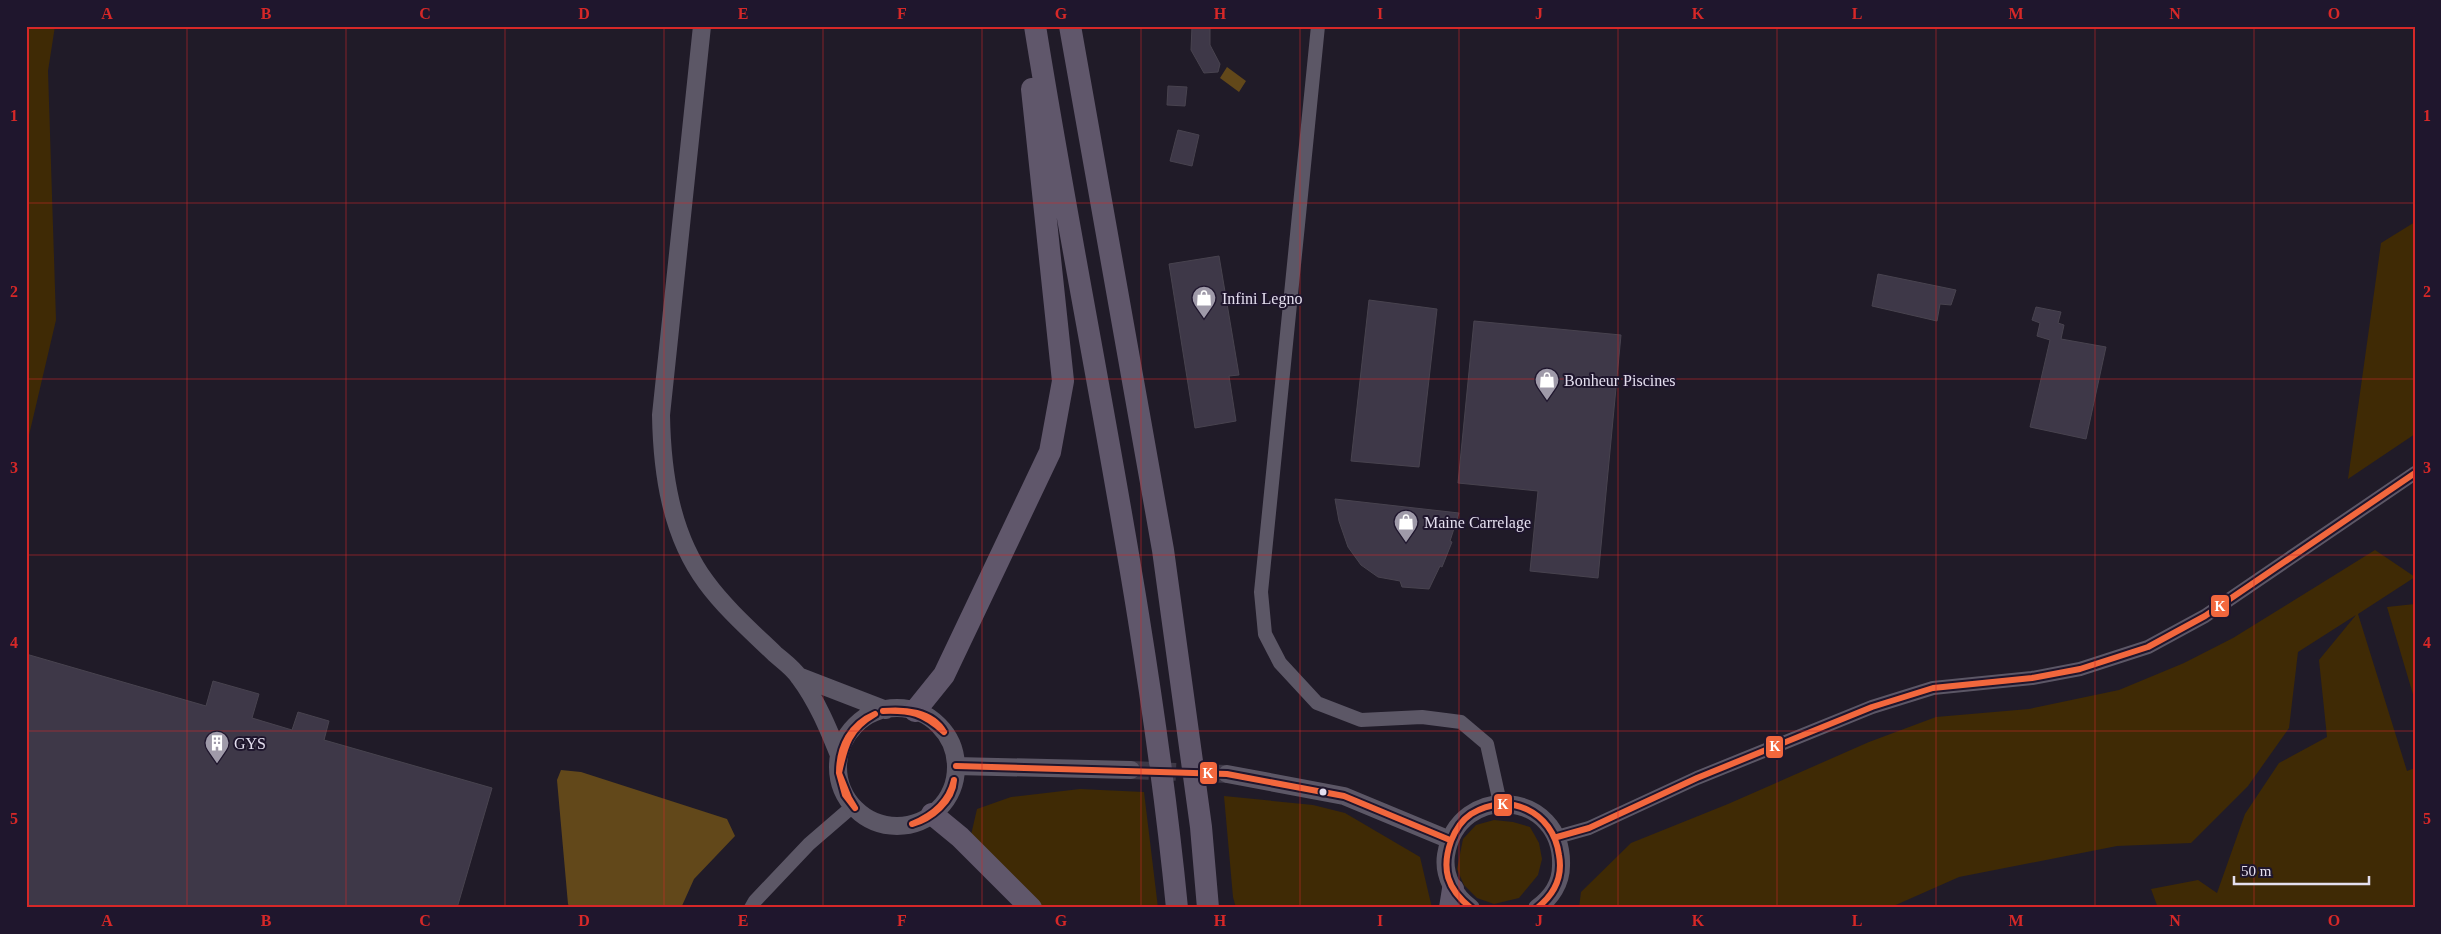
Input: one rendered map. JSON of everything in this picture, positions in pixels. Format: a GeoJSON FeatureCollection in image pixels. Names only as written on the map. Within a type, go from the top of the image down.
{"type":"FeatureCollection","features":[{"type":"Feature","properties":{"kind":"main road"},"geometry":{"type":"LineString","coordinates":[[915,711],[944,675],[1050,452],[1063,381],[1025,26]]}},
{"type":"Feature","properties":{"kind":"main road"},"geometry":{"type":"LineString","coordinates":[[1035,26],[1150,691],[1170,832],[1177,908]]}},
{"type":"Feature","properties":{"kind":"main road"},"geometry":{"type":"LineString","coordinates":[[1070,26],[1163,550],[1201,827],[1208,908]]}},
{"type":"Feature","properties":{"kind":"main road"},"geometry":{"type":"LineString","coordinates":[[932,814],[960,837],[1031,908]]}},
{"type":"Feature","properties":{"kind":"main road"},"geometry":{"type":"LineString","coordinates":[[1201,827],[1220,908]]}},
{"type":"Feature","properties":{"kind":"street"},"geometry":{"type":"LineString","coordinates":[[702,26],[661,416],[665,478],[679,529],[693,562],[707,583],[798,676],[822,712],[840,755]]}},
{"type":"Feature","properties":{"kind":"street"},"geometry":{"type":"LineString","coordinates":[[1318,26],[1261,592],[1266,634],[1280,663],[1317,703],[1361,720],[1422,717],[1461,722],[1487,744],[1500,803]]}},
{"type":"Feature","properties":{"kind":"street"},"geometry":{"type":"LineString","coordinates":[[1557,837],[1589,828],[1697,778],[1872,707],[1933,688],[2032,678],[2080,669],[2148,647],[2205,616],[2415,473]]}},
{"type":"Feature","properties":{"kind":"street"},"geometry":{"type":"LineString","coordinates":[[798,676],[886,710]]}},
{"type":"Feature","properties":{"kind":"street"},"geometry":{"type":"LineString","coordinates":[[895,708],[915,711],[932,719],[945,732],[953,748],[956,766],[954,785],[945,801],[932,814],[917,823],[900,826],[882,824],[866,817],[853,806],[843,790],[838,773],[840,755],[846,738],[857,724],[874,713],[895,708]]}},
{"type":"Feature","properties":{"kind":"street"},"geometry":{"type":"LineString","coordinates":[[956,766],[1131,770]]}},
{"type":"Feature","properties":{"kind":"street"},"geometry":{"type":"LineString","coordinates":[[1227,774],[1344,796],[1450,840]]}},
{"type":"Feature","properties":{"kind":"street"},"geometry":{"type":"LineString","coordinates":[[1471,908],[1451,898],[1446,857],[1450,840],[1458,826],[1470,814],[1484,807],[1500,803],[1517,804],[1534,811],[1547,822],[1557,837],[1562,854],[1561,872],[1555,889],[1538,908]]}},
{"type":"Feature","properties":{"kind":"street"},"geometry":{"type":"LineString","coordinates":[[751,908],[755,900],[809,844],[853,806]]}},
{"type":"Feature","properties":{"kind":"shaded area"},"geometry":{"type":"Polygon","coordinates":[[[26,26],[55,26],[48,71],[56,320],[26,448],[26,26]]]}},
{"type":"Feature","properties":{"kind":"shaded area"},"geometry":{"type":"Polygon","coordinates":[[[1227,67],[1246,81],[1239,92],[1220,78],[1227,67]]]}},
{"type":"Feature","properties":{"kind":"shaded area"},"geometry":{"type":"Polygon","coordinates":[[[2415,222],[2415,434],[2348,479],[2381,243],[2415,222]]]}},
{"type":"Feature","properties":{"kind":"shaded area"},"geometry":{"type":"Polygon","coordinates":[[[2375,550],[2415,577],[2358,614],[2407,771],[2415,768],[2415,908],[2158,908],[2151,889],[2198,880],[2217,893],[2245,814],[2279,763],[2327,737],[2319,660],[2356,615],[2298,652],[2289,728],[2248,786],[2191,843],[2117,846],[1959,877],[1889,908],[1579,908],[1581,892],[1631,843],[1728,804],[1869,742],[1936,717],[2029,709],[2119,690],[2184,663],[2233,638],[2375,550]]]}},
{"type":"Feature","properties":{"kind":"shaded area"},"geometry":{"type":"Polygon","coordinates":[[[2415,604],[2415,701],[2387,607],[2415,604]]]}},
{"type":"Feature","properties":{"kind":"shaded area"},"geometry":{"type":"Polygon","coordinates":[[[561,770],[581,772],[727,819],[735,836],[694,879],[681,908],[570,908],[568,904],[557,780],[561,770]]]}},
{"type":"Feature","properties":{"kind":"shaded area"},"geometry":{"type":"Polygon","coordinates":[[[1080,789],[1144,792],[1158,908],[1044,908],[971,835],[977,809],[1011,797],[1080,789]]]}},
{"type":"Feature","properties":{"kind":"shaded area"},"geometry":{"type":"Polygon","coordinates":[[[1224,796],[1313,805],[1345,813],[1420,857],[1432,908],[1236,908],[1233,897],[1224,796]]]}},
{"type":"Feature","properties":{"kind":"shaded area"},"geometry":{"type":"Polygon","coordinates":[[[1494,820],[1513,822],[1530,827],[1539,843],[1542,859],[1538,875],[1519,898],[1494,904],[1477,898],[1464,885],[1457,869],[1463,839],[1476,825],[1494,820]]]}},
{"type":"Feature","properties":{"kind":"building"},"geometry":{"type":"Polygon","coordinates":[[[1192,26],[1210,26],[1210,45],[1220,64],[1218,72],[1204,73],[1191,50],[1192,26]]]}},
{"type":"Feature","properties":{"kind":"building"},"geometry":{"type":"Polygon","coordinates":[[[1168,86],[1187,87],[1185,106],[1167,105],[1168,86]]]}},
{"type":"Feature","properties":{"kind":"building"},"geometry":{"type":"Polygon","coordinates":[[[1178,130],[1199,135],[1192,166],[1170,161],[1178,130]]]}},
{"type":"Feature","properties":{"kind":"building","name":"Infini Legno"},"geometry":{"type":"Polygon","coordinates":[[[1219,256],[1239,375],[1229,376],[1236,421],[1195,428],[1169,264],[1219,256]]]}},
{"type":"Feature","properties":{"kind":"building"},"geometry":{"type":"Polygon","coordinates":[[[1878,274],[1956,290],[1951,305],[1940,304],[1937,321],[1872,306],[1878,274]]]}},
{"type":"Feature","properties":{"kind":"building"},"geometry":{"type":"Polygon","coordinates":[[[1369,300],[1437,309],[1419,467],[1351,461],[1369,300]]]}},
{"type":"Feature","properties":{"kind":"building"},"geometry":{"type":"Polygon","coordinates":[[[2036,307],[2061,312],[2058,323],[2064,325],[2061,339],[2106,347],[2086,439],[2030,427],[2050,340],[2037,336],[2040,323],[2032,320],[2036,307]]]}},
{"type":"Feature","properties":{"kind":"building","name":"Bonheur Piscines"},"geometry":{"type":"Polygon","coordinates":[[[1474,321],[1621,335],[1598,578],[1530,571],[1538,491],[1458,483],[1474,321]]]}},
{"type":"Feature","properties":{"kind":"building","name":"Maine Carrelage"},"geometry":{"type":"Polygon","coordinates":[[[1335,499],[1459,513],[1450,541],[1452,542],[1442,567],[1440,566],[1429,589],[1402,587],[1400,581],[1378,577],[1361,565],[1348,547],[1339,521],[1335,499]]]}},
{"type":"Feature","properties":{"kind":"building","name":"GYS"},"geometry":{"type":"Polygon","coordinates":[[[26,654],[206,706],[213,681],[259,694],[252,718],[292,730],[298,712],[329,721],[324,740],[492,788],[457,908],[26,908],[26,654]]]}},
{"type":"Feature","properties":{"kind":"tunnel"},"geometry":{"type":"LineString","coordinates":[[1131,770],[1227,774]]}},
{"type":"Feature","properties":{"kind":"transit line","name":"K"},"geometry":{"type":"LineString","coordinates":[[1557,837],[1589,828],[1697,778],[1872,707],[1933,688],[2032,678],[2080,669],[2148,647],[2205,616],[2415,473]]}},
{"type":"Feature","properties":{"kind":"transit line","name":"K"},"geometry":{"type":"LineString","coordinates":[[883,711],[900,710],[917,713],[932,720],[944,732]]}},
{"type":"Feature","properties":{"kind":"transit line","name":"K"},"geometry":{"type":"LineString","coordinates":[[883,711],[901,711],[916,714],[930,721],[944,732]]}},
{"type":"Feature","properties":{"kind":"transit line","name":"K"},"geometry":{"type":"LineString","coordinates":[[839,773],[841,754],[848,737],[859,724],[875,714]]}},
{"type":"Feature","properties":{"kind":"transit line","name":"K"},"geometry":{"type":"LineString","coordinates":[[839,773],[846,746],[854,732],[875,714]]}},
{"type":"Feature","properties":{"kind":"transit line","name":"K"},"geometry":{"type":"LineString","coordinates":[[956,766],[1227,774],[1344,796],[1450,840]]}},
{"type":"Feature","properties":{"kind":"transit line","name":"K"},"geometry":{"type":"LineString","coordinates":[[839,773],[855,808]]}},
{"type":"Feature","properties":{"kind":"transit line","name":"K"},"geometry":{"type":"LineString","coordinates":[[839,773],[845,795],[855,808]]}},
{"type":"Feature","properties":{"kind":"transit line","name":"K"},"geometry":{"type":"LineString","coordinates":[[912,824],[926,817],[939,807],[952,788],[954,780]]}},
{"type":"Feature","properties":{"kind":"transit line","name":"K"},"geometry":{"type":"LineString","coordinates":[[912,824],[919,822],[940,808],[950,795],[954,780]]}},
{"type":"Feature","properties":{"kind":"transit line","name":"K"},"geometry":{"type":"LineString","coordinates":[[1471,908],[1451,886],[1447,869],[1448,851],[1455,833],[1468,816],[1485,807],[1500,805],[1514,805],[1527,809],[1539,817],[1548,827],[1555,840],[1560,863],[1559,878],[1549,897],[1537,908]]}},
{"type":"Feature","properties":{"kind":"place","name":"Infini Legno"},"geometry":{"type":"Point","coordinates":[1204,319]}},
{"type":"Feature","properties":{"kind":"place","name":"Bonheur Piscines"},"geometry":{"type":"Point","coordinates":[1547,401]}},
{"type":"Feature","properties":{"kind":"place","name":"Maine Carrelage"},"geometry":{"type":"Point","coordinates":[1406,543]}},
{"type":"Feature","properties":{"kind":"place","name":"GYS"},"geometry":{"type":"Point","coordinates":[217,764]}}]}
